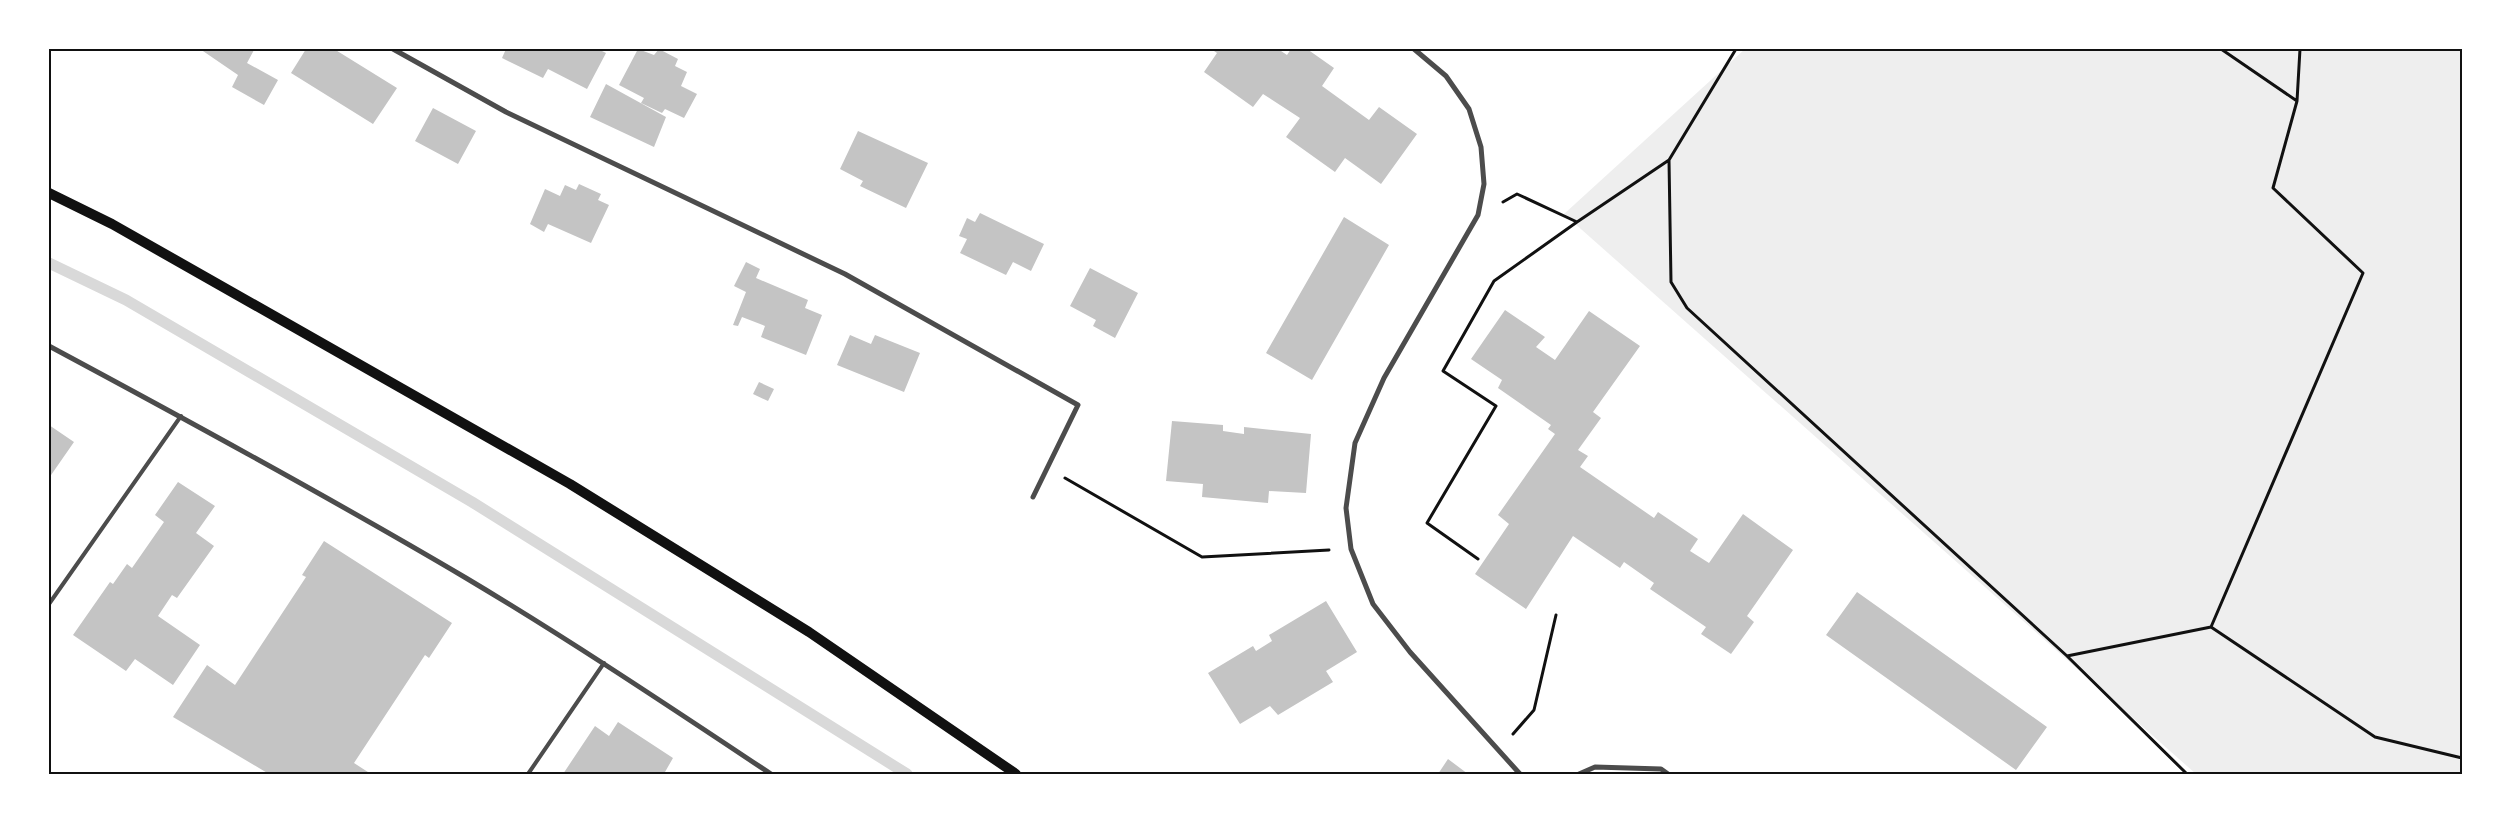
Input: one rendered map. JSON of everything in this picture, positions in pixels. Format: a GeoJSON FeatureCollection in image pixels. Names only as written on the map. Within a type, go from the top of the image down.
{"type":"FeatureCollection","features":[{"type":"Feature","properties":{"kind":"main road"},"geometry":{"type":"LineString","coordinates":[[49,193],[112,224],[570,484],[809,632],[1016,774]]}},
{"type":"Feature","properties":{"kind":"street"},"geometry":{"type":"LineString","coordinates":[[393,49],[506,112],[845,274],[1078,405],[1033,497]]}},
{"type":"Feature","properties":{"kind":"street"},"geometry":{"type":"LineString","coordinates":[[1414,49],[1446,76],[1469,109],[1481,147],[1484,184],[1478,215],[1384,378],[1355,443],[1346,508],[1351,549],[1373,604],[1410,652],[1520,774]]}},
{"type":"Feature","properties":{"kind":"street"},"geometry":{"type":"LineString","coordinates":[[49,346],[181,416],[466,578],[604,663],[771,774]]}},
{"type":"Feature","properties":{"kind":"street"},"geometry":{"type":"LineString","coordinates":[[1579,774],[1596,767],[1661,769],[1668,774]]}},
{"type":"Feature","properties":{"kind":"lane"},"geometry":{"type":"LineString","coordinates":[[49,604],[181,416]]}},
{"type":"Feature","properties":{"kind":"lane"},"geometry":{"type":"LineString","coordinates":[[528,774],[604,663]]}},
{"type":"Feature","properties":{"kind":"path"},"geometry":{"type":"LineString","coordinates":[[1478,559],[1428,523],[1496,406],[1443,371],[1494,281],[1669,160],[1736,49]]}},
{"type":"Feature","properties":{"kind":"path"},"geometry":{"type":"LineString","coordinates":[[2221,49],[2297,101]]}},
{"type":"Feature","properties":{"kind":"path"},"geometry":{"type":"LineString","coordinates":[[2211,627],[2363,273],[2273,188],[2297,101],[2300,49]]}},
{"type":"Feature","properties":{"kind":"path"},"geometry":{"type":"LineString","coordinates":[[1669,160],[1671,282],[1686,308],[2066,656],[2187,774]]}},
{"type":"Feature","properties":{"kind":"path"},"geometry":{"type":"LineString","coordinates":[[1478,215],[1517,194],[1577,222]]}},
{"type":"Feature","properties":{"kind":"path"},"geometry":{"type":"LineString","coordinates":[[1047,468],[1202,557],[1351,549]]}},
{"type":"Feature","properties":{"kind":"path"},"geometry":{"type":"LineString","coordinates":[[1498,751],[1534,710],[1556,615]]}},
{"type":"Feature","properties":{"kind":"path"},"geometry":{"type":"LineString","coordinates":[[2066,656],[2211,627],[2375,737],[2462,758]]}},
{"type":"Feature","properties":{"kind":"shaded area"},"geometry":{"type":"Polygon","coordinates":[[[1745,49],[2462,49],[2462,774],[2196,774],[1564,214],[1745,49]]]}},
{"type":"Feature","properties":{"kind":"building"},"geometry":{"type":"Polygon","coordinates":[[[200,49],[254,50],[247,63],[278,80],[264,105],[232,87],[238,75],[200,49]]]}},
{"type":"Feature","properties":{"kind":"building"},"geometry":{"type":"Polygon","coordinates":[[[306,49],[334,49],[397,88],[373,124],[291,73],[306,49]]]}},
{"type":"Feature","properties":{"kind":"building"},"geometry":{"type":"Polygon","coordinates":[[[506,49],[598,49],[606,53],[587,89],[548,69],[543,78],[502,58],[506,49]]]}},
{"type":"Feature","properties":{"kind":"building"},"geometry":{"type":"Polygon","coordinates":[[[638,49],[654,55],[659,49],[678,59],[675,66],[687,72],[681,86],[697,94],[684,118],[665,109],[662,113],[641,103],[644,98],[619,85],[638,49]]]}},
{"type":"Feature","properties":{"kind":"building"},"geometry":{"type":"Polygon","coordinates":[[[1211,49],[1278,49],[1287,55],[1291,49],[1307,49],[1334,68],[1322,86],[1369,120],[1379,107],[1417,134],[1381,184],[1345,158],[1335,172],[1286,137],[1300,118],[1263,94],[1253,107],[1204,72],[1217,53],[1211,49]]]}},
{"type":"Feature","properties":{"kind":"building"},"geometry":{"type":"Polygon","coordinates":[[[606,84],[666,117],[654,147],[590,117],[606,84]]]}},
{"type":"Feature","properties":{"kind":"building"},"geometry":{"type":"Polygon","coordinates":[[[433,108],[476,131],[458,164],[415,141],[433,108]]]}},
{"type":"Feature","properties":{"kind":"building"},"geometry":{"type":"Polygon","coordinates":[[[858,131],[928,163],[906,208],[860,186],[863,181],[840,169],[858,131]]]}},
{"type":"Feature","properties":{"kind":"building"},"geometry":{"type":"Polygon","coordinates":[[[579,184],[601,194],[598,200],[609,205],[591,243],[548,224],[544,232],[530,224],[545,189],[560,196],[565,185],[576,190],[579,184]]]}},
{"type":"Feature","properties":{"kind":"building"},"geometry":{"type":"Polygon","coordinates":[[[980,213],[1044,244],[1031,271],[1013,262],[1006,275],[960,253],[967,239],[959,236],[967,218],[975,222],[980,213]]]}},
{"type":"Feature","properties":{"kind":"building"},"geometry":{"type":"Polygon","coordinates":[[[1344,217],[1389,245],[1312,380],[1266,353],[1344,217]]]}},
{"type":"Feature","properties":{"kind":"building"},"geometry":{"type":"Polygon","coordinates":[[[746,262],[760,269],[756,278],[808,300],[805,308],[822,315],[806,355],[761,337],[765,326],[742,317],[738,326],[733,325],[746,292],[734,286],[746,262]]]}},
{"type":"Feature","properties":{"kind":"building"},"geometry":{"type":"Polygon","coordinates":[[[1090,268],[1138,293],[1115,338],[1093,326],[1096,320],[1070,306],[1090,268]]]}},
{"type":"Feature","properties":{"kind":"building"},"geometry":{"type":"Polygon","coordinates":[[[1505,310],[1545,337],[1536,347],[1555,360],[1589,311],[1640,346],[1593,412],[1601,418],[1578,450],[1588,456],[1580,467],[1654,518],[1658,512],[1698,539],[1690,551],[1709,563],[1743,514],[1793,550],[1747,616],[1754,622],[1731,654],[1701,634],[1706,627],[1650,589],[1654,583],[1624,562],[1620,568],[1573,536],[1526,609],[1475,574],[1509,524],[1498,515],[1555,434],[1548,429],[1551,425],[1498,388],[1502,380],[1471,359],[1505,310]]]}},
{"type":"Feature","properties":{"kind":"building"},"geometry":{"type":"Polygon","coordinates":[[[850,335],[871,344],[875,335],[920,353],[904,392],[837,365],[850,335]]]}},
{"type":"Feature","properties":{"kind":"building"},"geometry":{"type":"Polygon","coordinates":[[[759,382],[774,389],[768,401],[753,394],[759,382]]]}},
{"type":"Feature","properties":{"kind":"building"},"geometry":{"type":"Polygon","coordinates":[[[1172,421],[1223,425],[1223,431],[1244,434],[1244,427],[1311,434],[1306,493],[1269,491],[1268,503],[1202,497],[1203,484],[1166,481],[1172,421]]]}},
{"type":"Feature","properties":{"kind":"building"},"geometry":{"type":"Polygon","coordinates":[[[49,425],[74,442],[49,478],[49,425]]]}},
{"type":"Feature","properties":{"kind":"building"},"geometry":{"type":"Polygon","coordinates":[[[178,482],[215,506],[196,533],[214,546],[177,598],[172,595],[158,616],[200,645],[173,685],[135,659],[126,671],[73,635],[110,582],[113,584],[127,564],[132,568],[164,522],[155,515],[178,482]]]}},
{"type":"Feature","properties":{"kind":"building"},"geometry":{"type":"Polygon","coordinates":[[[324,541],[452,623],[429,658],[425,655],[354,763],[371,774],[269,774],[173,717],[207,665],[235,685],[306,577],[302,575],[324,541]]]}},
{"type":"Feature","properties":{"kind":"building"},"geometry":{"type":"Polygon","coordinates":[[[1857,592],[2047,727],[2016,770],[1826,635],[1857,592]]]}},
{"type":"Feature","properties":{"kind":"building"},"geometry":{"type":"Polygon","coordinates":[[[1326,601],[1357,652],[1326,671],[1333,682],[1278,715],[1270,706],[1240,724],[1208,673],[1253,646],[1256,651],[1272,641],[1269,635],[1326,601]]]}},
{"type":"Feature","properties":{"kind":"building"},"geometry":{"type":"Polygon","coordinates":[[[618,722],[673,758],[665,772],[668,774],[563,774],[595,726],[609,736],[618,722]]]}},
{"type":"Feature","properties":{"kind":"building"},"geometry":{"type":"Polygon","coordinates":[[[1448,759],[1468,774],[1438,774],[1448,759]]]}},
{"type":"Feature","properties":{"kind":"waterway"},"geometry":{"type":"LineString","coordinates":[[49,263],[126,300],[472,502],[907,774]]}}]}
